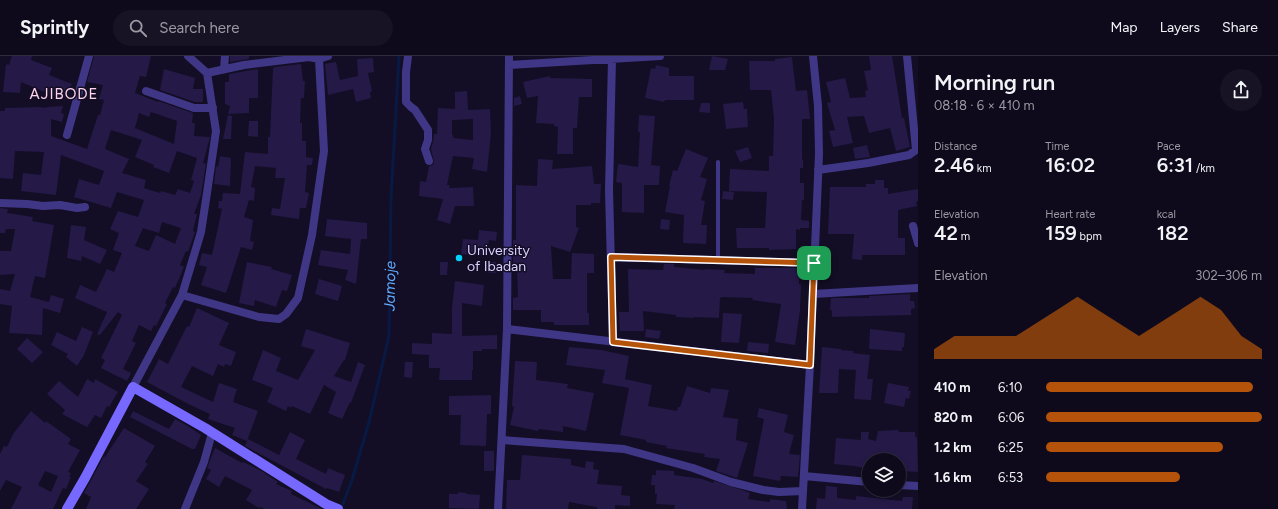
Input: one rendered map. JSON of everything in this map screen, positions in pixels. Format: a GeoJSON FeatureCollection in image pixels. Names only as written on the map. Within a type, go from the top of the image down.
{"type":"FeatureCollection","features":[{"type":"Feature","properties":{"kind":"street"},"geometry":{"type":"LineString","coordinates":[[67,135],[89,56]]}},
{"type":"Feature","properties":{"kind":"street"},"geometry":{"type":"LineString","coordinates":[[67,509],[182,295],[201,232],[216,130],[207,73],[188,56]]}},
{"type":"Feature","properties":{"kind":"street"},"geometry":{"type":"LineString","coordinates":[[224,69],[225,56]]}},
{"type":"Feature","properties":{"kind":"street"},"geometry":{"type":"LineString","coordinates":[[207,73],[244,65],[309,56],[319,59],[328,56]]}},
{"type":"Feature","properties":{"kind":"street"},"geometry":{"type":"LineString","coordinates":[[408,56],[406,72],[406,102],[415,110],[428,130],[428,140],[425,149],[429,161]]}},
{"type":"Feature","properties":{"kind":"street"},"geometry":{"type":"LineString","coordinates":[[498,509],[507,329],[509,56]]}},
{"type":"Feature","properties":{"kind":"street"},"geometry":{"type":"LineString","coordinates":[[509,65],[660,56]]}},
{"type":"Feature","properties":{"kind":"street"},"geometry":{"type":"LineString","coordinates":[[802,509],[810,365],[818,170],[818,106],[813,56]]}},
{"type":"Feature","properties":{"kind":"street"},"geometry":{"type":"LineString","coordinates":[[818,170],[868,163],[909,155],[917,148],[908,56]]}},
{"type":"Feature","properties":{"kind":"street"},"geometry":{"type":"LineString","coordinates":[[182,295],[259,317],[279,318],[286,314],[298,298],[312,235],[324,151],[319,59]]}},
{"type":"Feature","properties":{"kind":"street"},"geometry":{"type":"LineString","coordinates":[[612,59],[609,190],[613,342]]}},
{"type":"Feature","properties":{"kind":"street"},"geometry":{"type":"LineString","coordinates":[[146,91],[194,108],[213,108]]}},
{"type":"Feature","properties":{"kind":"street"},"geometry":{"type":"LineString","coordinates":[[0,203],[43,206],[60,205],[77,208],[85,207]]}},
{"type":"Feature","properties":{"kind":"street"},"geometry":{"type":"LineString","coordinates":[[913,226],[918,243]]}},
{"type":"Feature","properties":{"kind":"street"},"geometry":{"type":"LineString","coordinates":[[611,257],[814,263]]}},
{"type":"Feature","properties":{"kind":"street"},"geometry":{"type":"LineString","coordinates":[[813,294],[918,288]]}},
{"type":"Feature","properties":{"kind":"street"},"geometry":{"type":"LineString","coordinates":[[507,329],[810,365]]}},
{"type":"Feature","properties":{"kind":"street"},"geometry":{"type":"LineString","coordinates":[[133,387],[212,433],[326,504],[338,509]]}},
{"type":"Feature","properties":{"kind":"street"},"geometry":{"type":"LineString","coordinates":[[185,509],[204,462],[212,433]]}},
{"type":"Feature","properties":{"kind":"street"},"geometry":{"type":"LineString","coordinates":[[502,440],[624,449],[693,468],[731,482],[779,492],[803,491]]}},
{"type":"Feature","properties":{"kind":"street"},"geometry":{"type":"LineString","coordinates":[[804,476],[862,481]]}},
{"type":"Feature","properties":{"kind":"street"},"geometry":{"type":"LineString","coordinates":[[906,485],[918,486]]}},
{"type":"Feature","properties":{"kind":"lane"},"geometry":{"type":"LineString","coordinates":[[718,162],[718,260]]}},
{"type":"Feature","properties":{"kind":"building"},"geometry":{"type":"Polygon","coordinates":[[[12,56],[32,56],[31,60],[52,68],[49,75],[72,84],[67,97],[54,96],[21,82],[20,93],[3,92],[6,64],[9,65],[12,56]]]}},
{"type":"Feature","properties":{"kind":"building"},"geometry":{"type":"Polygon","coordinates":[[[94,56],[151,56],[146,77],[140,76],[135,93],[193,113],[192,123],[195,123],[194,136],[210,137],[203,163],[206,164],[201,195],[194,214],[197,214],[193,231],[195,232],[188,252],[186,251],[180,265],[184,267],[175,288],[173,287],[165,303],[167,304],[156,326],[154,325],[151,331],[139,325],[132,341],[136,343],[123,369],[131,373],[127,381],[101,368],[105,360],[101,358],[122,315],[118,312],[100,335],[97,334],[107,312],[75,298],[80,285],[96,292],[107,269],[114,272],[122,253],[113,250],[119,233],[110,229],[118,211],[138,217],[144,200],[117,192],[111,208],[74,197],[79,179],[99,185],[104,171],[61,155],[56,195],[21,191],[23,173],[41,175],[44,152],[15,151],[13,179],[0,178],[0,111],[5,111],[5,108],[46,108],[63,106],[61,113],[64,114],[62,122],[51,119],[51,136],[87,149],[104,100],[99,99],[103,85],[87,82],[94,56]],[[151,112],[149,117],[139,113],[135,128],[174,144],[177,121],[151,112]],[[111,130],[105,149],[129,159],[122,173],[146,180],[144,188],[160,193],[161,191],[175,195],[178,189],[190,193],[194,181],[191,180],[197,158],[177,151],[169,173],[153,167],[154,165],[135,157],[142,140],[111,130]],[[162,222],[159,233],[143,228],[135,246],[149,251],[156,235],[175,244],[181,228],[162,222]]]}},
{"type":"Feature","properties":{"kind":"building"},"geometry":{"type":"Polygon","coordinates":[[[230,56],[249,56],[249,59],[230,62],[230,56]]]}},
{"type":"Feature","properties":{"kind":"building"},"geometry":{"type":"Polygon","coordinates":[[[712,56],[728,59],[725,70],[709,70],[712,56]]]}},
{"type":"Feature","properties":{"kind":"building"},"geometry":{"type":"Polygon","coordinates":[[[869,56],[892,56],[902,118],[904,118],[910,147],[896,151],[890,128],[869,133],[864,116],[847,117],[853,143],[833,147],[829,131],[835,130],[827,103],[831,102],[826,82],[845,78],[850,98],[866,97],[865,91],[868,90],[864,71],[871,70],[869,56]]]}},
{"type":"Feature","properties":{"kind":"building"},"geometry":{"type":"Polygon","coordinates":[[[792,57],[796,91],[807,90],[810,119],[802,119],[803,168],[800,168],[800,183],[804,183],[804,200],[802,200],[801,220],[809,221],[809,228],[800,228],[800,230],[796,229],[796,249],[769,250],[769,248],[737,248],[736,228],[765,228],[767,192],[729,191],[730,169],[769,171],[769,156],[773,156],[774,119],[771,90],[750,90],[749,61],[775,61],[775,59],[792,57]]]}},
{"type":"Feature","properties":{"kind":"building"},"geometry":{"type":"Polygon","coordinates":[[[373,58],[374,72],[368,73],[372,91],[370,92],[371,98],[356,102],[353,89],[328,95],[325,64],[336,62],[340,80],[358,76],[357,59],[373,58]]]}},
{"type":"Feature","properties":{"kind":"building"},"geometry":{"type":"Polygon","coordinates":[[[301,64],[303,81],[305,81],[304,98],[301,98],[300,123],[302,123],[302,141],[306,141],[306,157],[313,158],[312,165],[307,165],[305,192],[309,193],[306,208],[300,208],[299,219],[271,215],[272,208],[280,209],[285,178],[275,178],[276,168],[255,166],[251,187],[255,188],[254,201],[249,200],[244,217],[253,220],[250,241],[254,242],[252,250],[241,247],[226,293],[201,285],[207,267],[199,265],[202,253],[212,255],[222,209],[218,208],[219,201],[222,201],[223,193],[240,194],[245,152],[268,154],[273,68],[301,64]]]}},
{"type":"Feature","properties":{"kind":"building"},"geometry":{"type":"Polygon","coordinates":[[[656,65],[669,68],[669,76],[694,76],[694,100],[665,100],[664,102],[645,98],[651,68],[655,69],[656,65]]]}},
{"type":"Feature","properties":{"kind":"building"},"geometry":{"type":"Polygon","coordinates":[[[164,69],[195,78],[193,89],[203,89],[203,102],[195,102],[160,90],[164,69]]]}},
{"type":"Feature","properties":{"kind":"building"},"geometry":{"type":"Polygon","coordinates":[[[258,69],[258,98],[249,98],[249,113],[228,114],[230,106],[225,104],[225,82],[229,82],[229,74],[258,69]]]}},
{"type":"Feature","properties":{"kind":"building"},"geometry":{"type":"Polygon","coordinates":[[[550,76],[550,78],[592,79],[592,97],[579,97],[577,128],[573,128],[573,154],[557,154],[558,127],[554,126],[554,124],[536,123],[538,96],[527,98],[523,82],[550,76]]]}},
{"type":"Feature","properties":{"kind":"building"},"geometry":{"type":"Polygon","coordinates":[[[467,91],[468,110],[490,109],[491,133],[487,172],[472,169],[474,158],[453,156],[447,185],[450,185],[449,188],[473,187],[474,206],[455,206],[450,224],[437,220],[443,199],[419,196],[420,181],[426,182],[429,166],[433,165],[434,162],[431,149],[434,134],[437,134],[438,108],[455,109],[455,92],[467,91]],[[473,119],[452,120],[453,138],[473,140],[473,119]]]}},
{"type":"Feature","properties":{"kind":"building"},"geometry":{"type":"Polygon","coordinates":[[[520,96],[522,104],[514,106],[514,98],[520,96]]]}},
{"type":"Feature","properties":{"kind":"building"},"geometry":{"type":"Polygon","coordinates":[[[743,102],[744,109],[747,109],[748,127],[726,129],[723,104],[743,102]]]}},
{"type":"Feature","properties":{"kind":"building"},"geometry":{"type":"Polygon","coordinates":[[[701,103],[710,103],[710,113],[699,112],[701,103]]]}},
{"type":"Feature","properties":{"kind":"building"},"geometry":{"type":"Polygon","coordinates":[[[228,115],[232,116],[231,139],[223,139],[228,115]]]}},
{"type":"Feature","properties":{"kind":"building"},"geometry":{"type":"Polygon","coordinates":[[[639,115],[655,116],[651,165],[660,166],[659,185],[644,185],[644,213],[622,212],[622,183],[616,182],[618,164],[638,167],[640,132],[638,132],[639,115]]]}},
{"type":"Feature","properties":{"kind":"building"},"geometry":{"type":"Polygon","coordinates":[[[249,121],[258,121],[258,137],[248,136],[249,121]]]}},
{"type":"Feature","properties":{"kind":"building"},"geometry":{"type":"Polygon","coordinates":[[[867,145],[870,157],[855,159],[853,148],[867,145]]]}},
{"type":"Feature","properties":{"kind":"building"},"geometry":{"type":"Polygon","coordinates":[[[748,147],[752,158],[740,162],[735,151],[748,147]]]}},
{"type":"Feature","properties":{"kind":"building"},"geometry":{"type":"Polygon","coordinates":[[[686,149],[708,158],[700,177],[707,179],[701,200],[705,201],[701,225],[707,225],[706,244],[683,243],[684,215],[665,212],[673,170],[677,171],[686,149]]]}},
{"type":"Feature","properties":{"kind":"building"},"geometry":{"type":"Polygon","coordinates":[[[220,156],[231,158],[230,186],[214,184],[216,166],[218,167],[220,156]]]}},
{"type":"Feature","properties":{"kind":"building"},"geometry":{"type":"Polygon","coordinates":[[[538,159],[553,160],[552,169],[592,166],[594,184],[601,184],[600,203],[591,203],[591,205],[576,205],[576,227],[579,228],[570,252],[551,246],[553,279],[571,279],[572,253],[594,254],[594,273],[587,273],[587,313],[589,313],[589,325],[554,325],[554,322],[541,322],[541,310],[513,310],[513,298],[518,297],[517,269],[513,269],[513,240],[516,240],[516,185],[537,186],[538,159]]]}},
{"type":"Feature","properties":{"kind":"building"},"geometry":{"type":"Polygon","coordinates":[[[875,180],[884,180],[884,188],[888,188],[888,194],[918,189],[918,201],[916,202],[917,206],[898,210],[898,238],[905,238],[905,255],[862,255],[862,260],[852,259],[854,234],[828,234],[830,187],[866,187],[866,184],[875,184],[875,180]]]}},
{"type":"Feature","properties":{"kind":"building"},"geometry":{"type":"Polygon","coordinates":[[[723,191],[734,192],[733,200],[722,199],[723,191]]]}},
{"type":"Feature","properties":{"kind":"building"},"geometry":{"type":"Polygon","coordinates":[[[0,208],[8,209],[7,213],[33,217],[32,221],[54,225],[45,278],[35,276],[30,297],[49,302],[51,295],[64,299],[60,313],[43,308],[42,335],[9,333],[12,306],[0,304],[0,289],[10,291],[15,274],[0,275],[0,251],[11,251],[15,229],[6,229],[5,233],[0,233],[0,208]]]}},
{"type":"Feature","properties":{"kind":"building"},"geometry":{"type":"Polygon","coordinates":[[[327,219],[367,223],[367,239],[361,239],[356,284],[345,280],[348,270],[318,265],[321,250],[350,254],[351,239],[325,236],[327,219]]]}},
{"type":"Feature","properties":{"kind":"building"},"geometry":{"type":"Polygon","coordinates":[[[661,219],[670,220],[669,230],[660,229],[661,219]]]}},
{"type":"Feature","properties":{"kind":"building"},"geometry":{"type":"Polygon","coordinates":[[[71,225],[86,227],[84,240],[107,250],[100,264],[82,256],[81,261],[67,258],[71,225]]]}},
{"type":"Feature","properties":{"kind":"building"},"geometry":{"type":"Polygon","coordinates":[[[479,230],[497,232],[496,241],[489,240],[487,256],[461,254],[463,239],[478,240],[479,230]]]}},
{"type":"Feature","properties":{"kind":"building"},"geometry":{"type":"Polygon","coordinates":[[[247,262],[272,267],[271,269],[292,275],[287,291],[282,290],[276,307],[255,300],[254,306],[239,303],[247,262]]]}},
{"type":"Feature","properties":{"kind":"building"},"geometry":{"type":"Polygon","coordinates":[[[440,262],[448,262],[447,275],[440,275],[440,262]]]}},
{"type":"Feature","properties":{"kind":"building"},"geometry":{"type":"Polygon","coordinates":[[[488,262],[496,262],[496,273],[488,273],[488,262]]]}},
{"type":"Feature","properties":{"kind":"building"},"geometry":{"type":"Polygon","coordinates":[[[664,264],[674,264],[674,267],[725,270],[724,273],[755,274],[755,268],[800,268],[800,310],[795,345],[775,342],[781,304],[752,300],[753,298],[720,298],[719,318],[676,317],[676,315],[643,311],[644,331],[620,331],[619,312],[629,312],[628,269],[663,270],[664,264]]]}},
{"type":"Feature","properties":{"kind":"building"},"geometry":{"type":"Polygon","coordinates":[[[319,279],[342,286],[338,301],[315,294],[319,279]]]}},
{"type":"Feature","properties":{"kind":"building"},"geometry":{"type":"Polygon","coordinates":[[[455,281],[484,285],[482,306],[462,303],[462,336],[497,335],[497,349],[482,349],[482,351],[473,351],[472,380],[439,380],[440,368],[429,368],[429,355],[412,354],[412,343],[432,344],[432,333],[452,334],[452,308],[455,281]]]}},
{"type":"Feature","properties":{"kind":"building"},"geometry":{"type":"Polygon","coordinates":[[[910,294],[910,301],[914,301],[915,308],[911,309],[911,315],[832,317],[832,310],[830,310],[831,298],[869,298],[869,296],[910,294]]]}},
{"type":"Feature","properties":{"kind":"building"},"geometry":{"type":"Polygon","coordinates":[[[197,308],[229,323],[219,345],[236,352],[231,366],[225,364],[224,367],[218,364],[213,376],[192,366],[181,387],[213,402],[219,383],[237,389],[233,402],[258,411],[247,441],[232,435],[235,428],[208,419],[210,414],[147,382],[159,359],[168,364],[187,326],[189,327],[197,308]]]}},
{"type":"Feature","properties":{"kind":"building"},"geometry":{"type":"Polygon","coordinates":[[[723,313],[742,314],[739,343],[721,342],[723,313]]]}},
{"type":"Feature","properties":{"kind":"building"},"geometry":{"type":"Polygon","coordinates":[[[82,327],[93,332],[84,355],[77,366],[66,357],[68,354],[51,345],[57,332],[76,341],[82,327]]]}},
{"type":"Feature","properties":{"kind":"building"},"geometry":{"type":"Polygon","coordinates":[[[306,329],[350,343],[345,360],[334,376],[351,382],[358,362],[365,365],[351,403],[350,402],[342,419],[328,413],[336,392],[324,385],[310,414],[292,406],[291,408],[288,406],[286,411],[267,402],[273,388],[252,380],[263,350],[281,358],[276,371],[298,380],[315,350],[301,346],[306,329]]]}},
{"type":"Feature","properties":{"kind":"building"},"geometry":{"type":"Polygon","coordinates":[[[646,329],[661,331],[659,339],[645,337],[646,329]]]}},
{"type":"Feature","properties":{"kind":"building"},"geometry":{"type":"Polygon","coordinates":[[[870,329],[905,333],[904,347],[902,347],[902,351],[869,349],[870,329]]]}},
{"type":"Feature","properties":{"kind":"building"},"geometry":{"type":"Polygon","coordinates":[[[27,338],[43,352],[32,363],[17,349],[27,338]]]}},
{"type":"Feature","properties":{"kind":"building"},"geometry":{"type":"Polygon","coordinates":[[[748,342],[769,344],[768,353],[747,351],[748,342]]]}},
{"type":"Feature","properties":{"kind":"building"},"geometry":{"type":"Polygon","coordinates":[[[569,347],[601,350],[629,356],[625,379],[652,385],[648,406],[677,411],[678,407],[680,407],[687,386],[710,393],[711,388],[729,390],[723,417],[738,419],[736,440],[748,443],[737,478],[716,471],[720,459],[704,457],[705,454],[666,448],[667,446],[646,442],[646,440],[620,435],[629,388],[602,383],[605,370],[566,365],[569,347]]]}},
{"type":"Feature","properties":{"kind":"building"},"geometry":{"type":"Polygon","coordinates":[[[822,347],[870,355],[867,379],[873,379],[871,400],[854,399],[856,370],[839,369],[838,393],[819,393],[822,347]]]}},
{"type":"Feature","properties":{"kind":"building"},"geometry":{"type":"Polygon","coordinates":[[[515,361],[537,362],[536,380],[568,384],[567,388],[594,393],[586,431],[563,426],[563,432],[539,429],[538,431],[510,425],[514,407],[512,406],[515,361]]]}},
{"type":"Feature","properties":{"kind":"building"},"geometry":{"type":"Polygon","coordinates":[[[405,362],[413,362],[412,378],[404,377],[405,362]]]}},
{"type":"Feature","properties":{"kind":"building"},"geometry":{"type":"Polygon","coordinates":[[[87,379],[94,383],[95,379],[118,392],[109,407],[107,406],[101,418],[95,415],[87,427],[62,414],[65,410],[47,394],[59,381],[78,397],[87,379]]]}},
{"type":"Feature","properties":{"kind":"building"},"geometry":{"type":"Polygon","coordinates":[[[888,383],[909,387],[908,391],[911,391],[909,399],[906,398],[904,407],[884,403],[888,383]]]}},
{"type":"Feature","properties":{"kind":"building"},"geometry":{"type":"Polygon","coordinates":[[[491,395],[491,414],[487,414],[486,446],[460,445],[461,415],[449,415],[449,396],[491,395]]]}},
{"type":"Feature","properties":{"kind":"building"},"geometry":{"type":"Polygon","coordinates":[[[759,408],[788,415],[784,432],[794,435],[789,454],[800,455],[798,477],[781,476],[780,481],[753,476],[764,419],[757,417],[759,408]]]}},
{"type":"Feature","properties":{"kind":"building"},"geometry":{"type":"Polygon","coordinates":[[[31,411],[45,423],[46,421],[71,439],[68,444],[80,450],[68,472],[71,473],[69,477],[71,477],[66,489],[63,488],[53,509],[11,509],[22,487],[6,480],[0,491],[0,454],[4,446],[7,447],[13,434],[31,411]],[[45,471],[38,485],[51,492],[58,476],[45,471]]]}},
{"type":"Feature","properties":{"kind":"building"},"geometry":{"type":"Polygon","coordinates":[[[133,411],[169,429],[175,419],[188,426],[201,435],[195,449],[192,449],[130,417],[133,411]]]}},
{"type":"Feature","properties":{"kind":"building"},"geometry":{"type":"Polygon","coordinates":[[[124,428],[155,446],[145,462],[148,464],[136,481],[149,489],[136,509],[86,509],[91,497],[84,493],[104,456],[105,457],[124,428]]]}},
{"type":"Feature","properties":{"kind":"building"},"geometry":{"type":"Polygon","coordinates":[[[898,430],[899,432],[915,432],[915,437],[917,437],[918,472],[906,471],[906,453],[862,453],[862,468],[834,464],[836,438],[861,440],[861,432],[869,432],[868,439],[876,441],[878,431],[898,430]]]}},
{"type":"Feature","properties":{"kind":"building"},"geometry":{"type":"Polygon","coordinates":[[[290,432],[305,440],[296,459],[326,474],[328,468],[345,475],[339,492],[326,489],[245,446],[248,439],[279,455],[290,432]]]}},
{"type":"Feature","properties":{"kind":"building"},"geometry":{"type":"Polygon","coordinates":[[[215,448],[242,463],[243,462],[260,470],[278,482],[276,484],[292,491],[291,494],[322,509],[259,508],[246,500],[252,490],[225,476],[219,487],[206,479],[211,470],[207,468],[215,448]]]}},
{"type":"Feature","properties":{"kind":"building"},"geometry":{"type":"Polygon","coordinates":[[[484,451],[494,451],[494,471],[484,471],[484,451]]]}},
{"type":"Feature","properties":{"kind":"building"},"geometry":{"type":"Polygon","coordinates":[[[522,455],[571,459],[571,465],[585,468],[586,461],[594,462],[593,469],[599,470],[597,484],[622,486],[621,495],[630,496],[630,506],[615,505],[615,509],[597,509],[597,507],[569,502],[568,509],[506,509],[507,480],[520,480],[522,455]]]}},
{"type":"Feature","properties":{"kind":"building"},"geometry":{"type":"Polygon","coordinates":[[[656,470],[674,471],[674,475],[702,479],[713,483],[714,481],[750,493],[748,499],[770,502],[770,499],[786,501],[787,509],[674,509],[675,505],[656,504],[657,494],[655,494],[655,485],[651,485],[652,475],[656,475],[656,470]]]}},
{"type":"Feature","properties":{"kind":"building"},"geometry":{"type":"Polygon","coordinates":[[[826,486],[837,487],[837,498],[856,500],[856,496],[902,501],[903,497],[913,497],[912,509],[816,509],[817,498],[825,499],[826,486]]]}},
{"type":"Feature","properties":{"kind":"building"},"geometry":{"type":"Polygon","coordinates":[[[458,492],[480,495],[479,509],[449,508],[449,494],[458,494],[458,492]]]}},
{"type":"Feature","properties":{"kind":"waterway","name":"Jamoje"},"geometry":{"type":"LineString","coordinates":[[341,509],[352,480],[369,422],[389,336],[391,198],[399,56]]}},
{"type":"Feature","properties":{"kind":"place","name":"University of Ibadan"},"geometry":{"type":"Point","coordinates":[459,258]}},
{"type":"Feature","properties":{"kind":"district","name":"AJIBODE"},"geometry":{"type":"Point","coordinates":[64,94]}},
{"type":"Feature","properties":{"kind":"route"},"geometry":{"type":"LineString","coordinates":[[611,257],[814,263],[810,365],[613,342],[611,257]]}}]}
